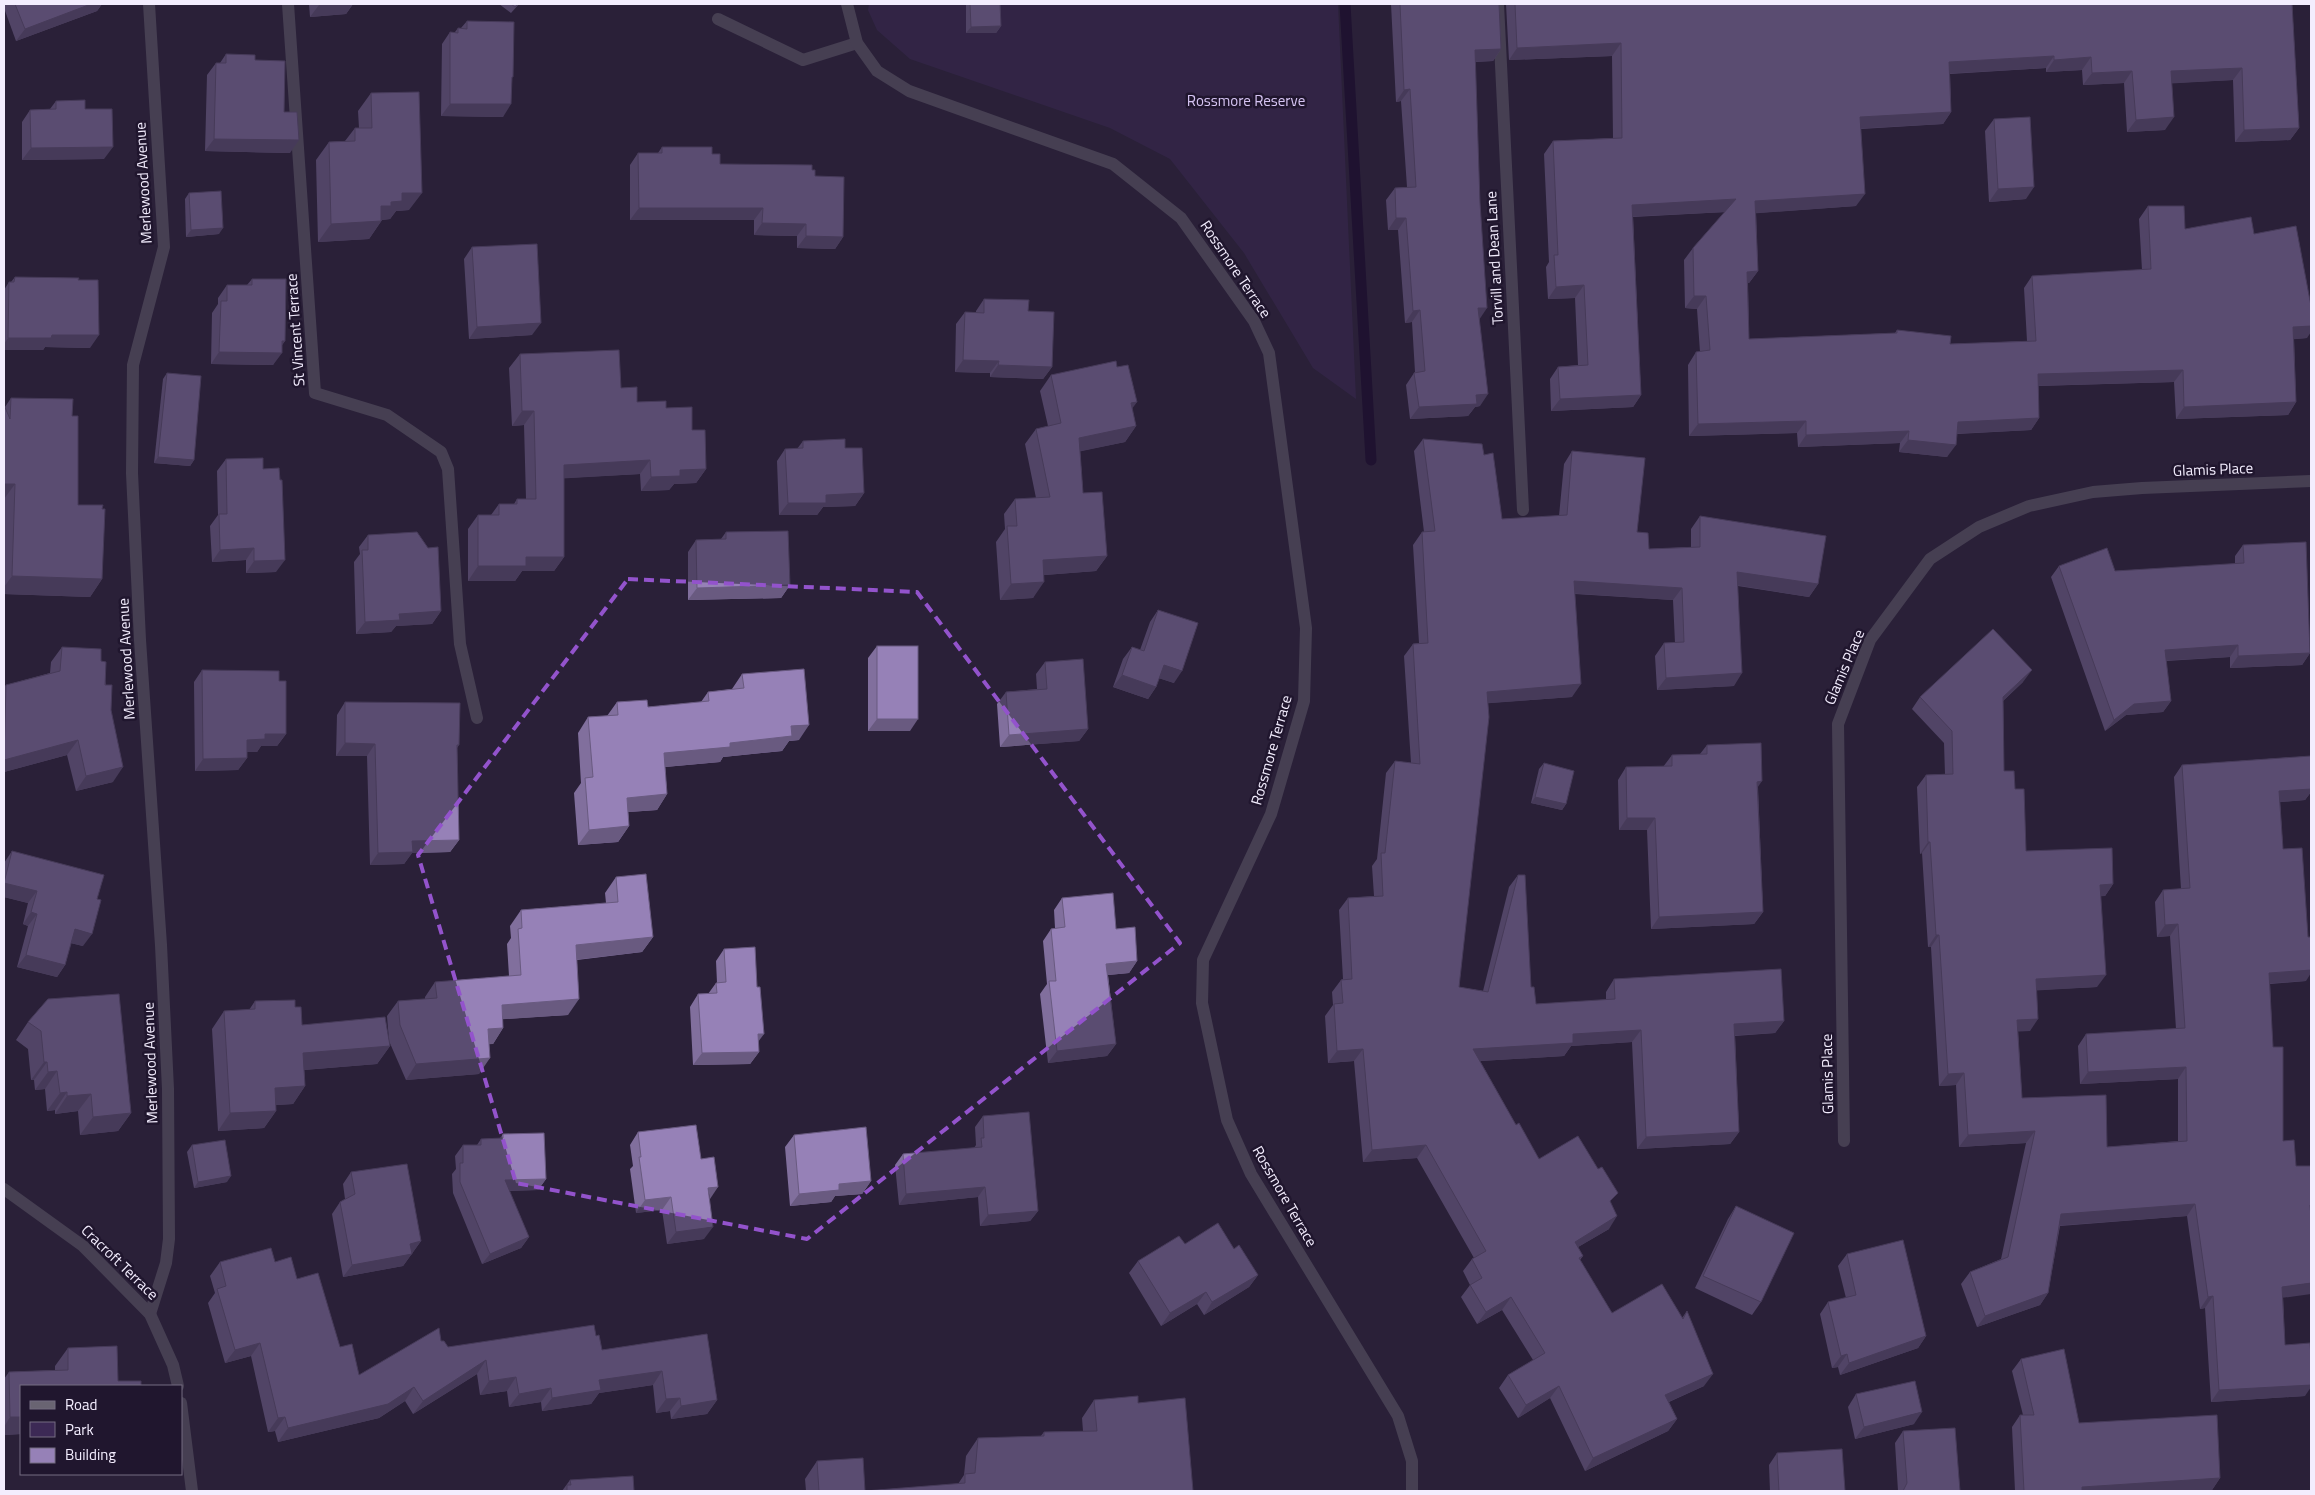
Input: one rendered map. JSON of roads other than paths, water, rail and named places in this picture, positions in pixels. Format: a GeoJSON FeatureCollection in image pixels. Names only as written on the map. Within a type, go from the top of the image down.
{"type":"FeatureCollection","features":[{"type":"Feature","properties":{"kind":"street","name":"Merlewood Avenue"},"geometry":{"type":"LineString","coordinates":[[150,4],[164,247],[133,365],[132,473],[140,640],[161,945],[168,1089],[169,1240],[166,1263],[150,1314]]}},
{"type":"Feature","properties":{"kind":"street","name":"St Vincent Terrace"},"geometry":{"type":"LineString","coordinates":[[288,4],[316,393],[387,415],[441,452],[448,469],[460,644],[477,718]]}},
{"type":"Feature","properties":{"kind":"street","name":"Rossmore Terrace"},"geometry":{"type":"LineString","coordinates":[[847,4],[857,43],[877,71],[909,91],[1113,164],[1181,218],[1254,321],[1268,353],[1306,628],[1304,701],[1271,814],[1203,960],[1202,1003],[1227,1120],[1251,1174],[1398,1416],[1412,1461],[1412,1491]]}},
{"type":"Feature","properties":{"kind":"street","name":"Torvill and Dean Lane"},"geometry":{"type":"LineString","coordinates":[[1498,4],[1523,510]]}},
{"type":"Feature","properties":{"kind":"street"},"geometry":{"type":"LineString","coordinates":[[718,19],[803,60],[857,43]]}},
{"type":"Feature","properties":{"kind":"street","name":"Glamis Place"},"geometry":{"type":"LineString","coordinates":[[1844,1141],[1838,724],[1870,640],[1930,559],[1979,528],[2028,506],[2093,492],[2311,481]]}},
{"type":"Feature","properties":{"kind":"street","name":"Cracroft Terrace"},"geometry":{"type":"LineString","coordinates":[[4,1190],[83,1246],[150,1314],[172,1365],[178,1385]]}},
{"type":"Feature","properties":{"kind":"street"},"geometry":{"type":"LineString","coordinates":[[182,1411],[192,1491]]}},
{"type":"Feature","properties":{"kind":"waterway"},"geometry":{"type":"LineString","coordinates":[[1345,4],[1371,460]]}},
{"type":"Feature","properties":{"kind":"park label","name":"Rossmore Reserve"},"geometry":{"type":"Point","coordinates":[1246,100]}}]}
